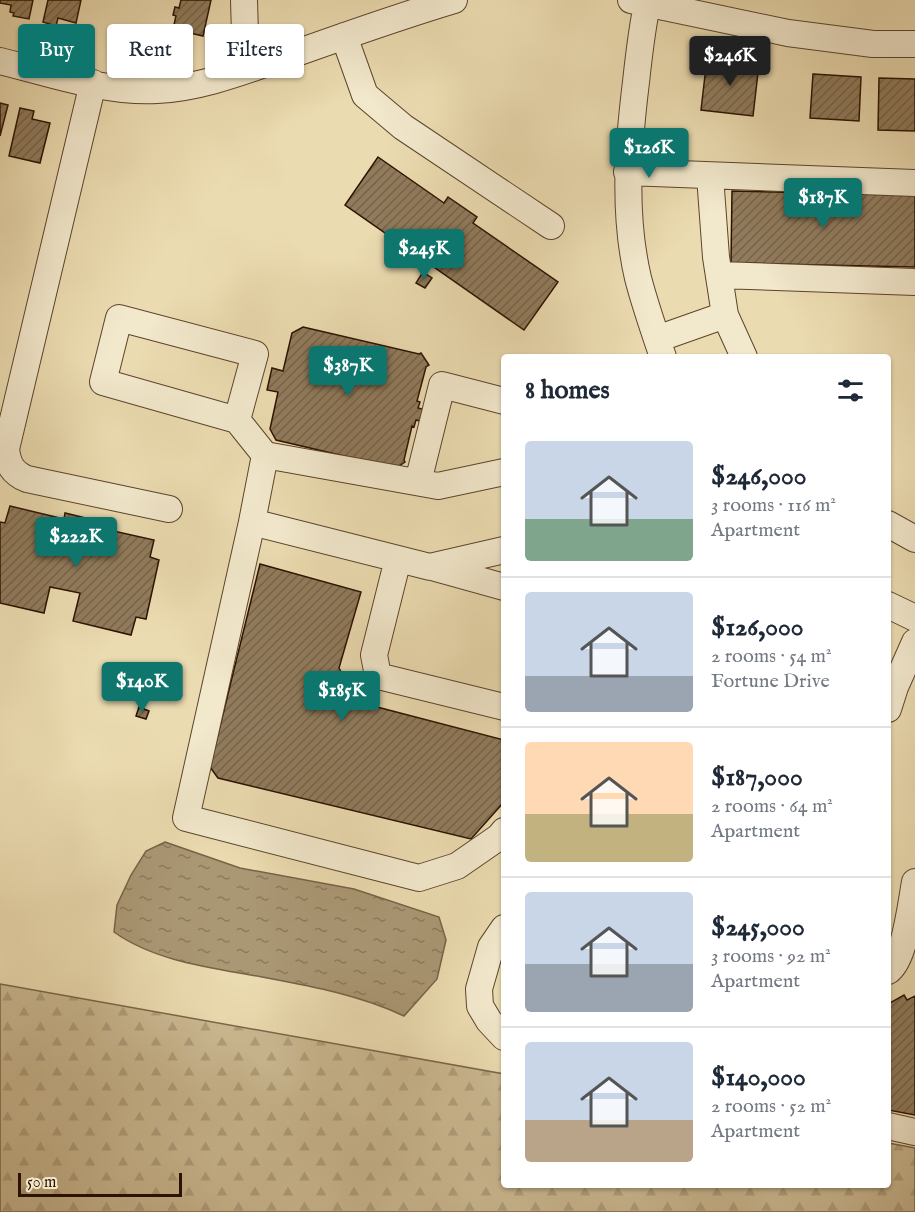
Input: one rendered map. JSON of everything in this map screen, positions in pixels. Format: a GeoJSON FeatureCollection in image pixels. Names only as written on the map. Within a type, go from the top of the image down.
{"type":"FeatureCollection","features":[{"type":"Feature","properties":{"kind":"street"},"geometry":{"type":"LineString","coordinates":[[244,0],[245,24]]}},
{"type":"Feature","properties":{"kind":"street"},"geometry":{"type":"LineString","coordinates":[[304,50],[454,0]]}},
{"type":"Feature","properties":{"kind":"street"},"geometry":{"type":"LineString","coordinates":[[725,315],[660,348],[638,277],[631,233],[627,172],[642,2],[718,9],[788,33],[832,40],[915,44]]}},
{"type":"Feature","properties":{"kind":"street"},"geometry":{"type":"LineString","coordinates":[[344,36],[365,95],[403,127],[551,226]]}},
{"type":"Feature","properties":{"kind":"street"},"geometry":{"type":"LineString","coordinates":[[0,61],[93,83],[131,89],[181,88],[217,78]]}},
{"type":"Feature","properties":{"kind":"street"},"geometry":{"type":"LineString","coordinates":[[93,83],[6,449],[8,463],[16,475],[27,479],[169,509]]}},
{"type":"Feature","properties":{"kind":"street"},"geometry":{"type":"LineString","coordinates":[[627,172],[915,183]]}},
{"type":"Feature","properties":{"kind":"street"},"geometry":{"type":"LineString","coordinates":[[710,176],[725,315],[743,354]]}},
{"type":"Feature","properties":{"kind":"street"},"geometry":{"type":"LineString","coordinates":[[719,275],[915,282]]}},
{"type":"Feature","properties":{"kind":"street"},"geometry":{"type":"LineString","coordinates":[[237,420],[255,354],[119,318],[103,382],[237,420],[265,455],[438,486],[501,473]]}},
{"type":"Feature","properties":{"kind":"street"},"geometry":{"type":"LineString","coordinates":[[418,483],[442,385],[501,400]]}},
{"type":"Feature","properties":{"kind":"street"},"geometry":{"type":"LineString","coordinates":[[265,455],[186,818],[419,878],[457,866],[501,835]]}},
{"type":"Feature","properties":{"kind":"street"},"geometry":{"type":"LineString","coordinates":[[252,522],[501,586]]}},
{"type":"Feature","properties":{"kind":"street"},"geometry":{"type":"LineString","coordinates":[[891,526],[915,539]]}},
{"type":"Feature","properties":{"kind":"street"},"geometry":{"type":"LineString","coordinates":[[430,567],[501,551]]}},
{"type":"Feature","properties":{"kind":"street"},"geometry":{"type":"LineString","coordinates":[[398,558],[374,656],[378,676],[501,707]]}},
{"type":"Feature","properties":{"kind":"street"},"geometry":{"type":"LineString","coordinates":[[891,606],[915,618]]}},
{"type":"Feature","properties":{"kind":"street"},"geometry":{"type":"LineString","coordinates":[[896,693],[915,642]]}},
{"type":"Feature","properties":{"kind":"street"},"geometry":{"type":"LineString","coordinates":[[891,969],[901,950],[915,882]]}},
{"type":"Feature","properties":{"kind":"street"},"geometry":{"type":"LineString","coordinates":[[501,932],[491,947],[479,989],[480,1006],[489,1021],[501,1034]]}},
{"type":"Feature","properties":{"kind":"street"},"geometry":{"type":"LineString","coordinates":[[891,1127],[915,1132]]}},
{"type":"Feature","properties":{"kind":"green space"},"geometry":{"type":"Polygon","coordinates":[[[0,984],[501,1073],[501,1188],[891,1188],[891,1144],[915,1148],[915,1212],[0,1212],[0,984]]]}},
{"type":"Feature","properties":{"kind":"water"},"geometry":{"type":"Polygon","coordinates":[[[165,842],[240,868],[354,889],[439,917],[446,940],[437,979],[404,1016],[370,1002],[334,992],[205,967],[166,957],[130,942],[114,932],[117,905],[131,875],[146,851],[165,842]]]}},
{"type":"Feature","properties":{"kind":"building"},"geometry":{"type":"Polygon","coordinates":[[[0,0],[33,0],[29,19],[13,16],[14,13],[10,12],[11,5],[0,3],[0,0]]]}},
{"type":"Feature","properties":{"kind":"building"},"geometry":{"type":"Polygon","coordinates":[[[48,0],[81,0],[76,23],[58,18],[56,24],[43,22],[48,0]]]}},
{"type":"Feature","properties":{"kind":"building"},"geometry":{"type":"Polygon","coordinates":[[[181,0],[211,0],[203,36],[193,34],[193,24],[174,24],[175,7],[179,8],[181,0]]]}},
{"type":"Feature","properties":{"kind":"building"},"geometry":{"type":"Polygon","coordinates":[[[707,58],[759,64],[753,116],[701,110],[707,58]]]}},
{"type":"Feature","properties":{"kind":"building"},"geometry":{"type":"Polygon","coordinates":[[[813,74],[861,77],[859,121],[810,118],[813,74]]]}},
{"type":"Feature","properties":{"kind":"building"},"geometry":{"type":"Polygon","coordinates":[[[879,78],[915,79],[915,131],[878,130],[879,78]]]}},
{"type":"Feature","properties":{"kind":"building"},"geometry":{"type":"Polygon","coordinates":[[[0,103],[8,105],[0,136],[0,103]]]}},
{"type":"Feature","properties":{"kind":"building"},"geometry":{"type":"Polygon","coordinates":[[[20,108],[34,111],[32,119],[50,123],[40,163],[9,156],[20,108]]]}},
{"type":"Feature","properties":{"kind":"building"},"geometry":{"type":"Polygon","coordinates":[[[378,157],[444,203],[448,197],[477,217],[473,223],[558,282],[524,330],[345,205],[378,157]]]}},
{"type":"Feature","properties":{"kind":"building"},"geometry":{"type":"Polygon","coordinates":[[[732,191],[915,195],[915,267],[731,263],[732,191]]]}},
{"type":"Feature","properties":{"kind":"building"},"geometry":{"type":"Polygon","coordinates":[[[423,272],[432,278],[425,288],[416,283],[423,272]]]}},
{"type":"Feature","properties":{"kind":"building"},"geometry":{"type":"Polygon","coordinates":[[[303,327],[421,353],[429,365],[426,367],[417,401],[420,402],[418,408],[426,410],[423,422],[416,420],[414,427],[412,426],[405,462],[393,470],[391,467],[276,440],[270,429],[278,392],[267,390],[272,368],[283,371],[292,333],[303,327]]]}},
{"type":"Feature","properties":{"kind":"building"},"geometry":{"type":"Polygon","coordinates":[[[10,506],[64,519],[65,513],[102,522],[100,528],[154,540],[150,557],[159,560],[146,619],[136,617],[131,635],[73,621],[80,593],[50,587],[44,613],[0,603],[0,522],[5,523],[10,506]]]}},
{"type":"Feature","properties":{"kind":"building"},"geometry":{"type":"Polygon","coordinates":[[[260,564],[361,592],[339,668],[358,702],[501,739],[501,805],[471,839],[218,778],[210,767],[260,564]]]}},
{"type":"Feature","properties":{"kind":"building"},"geometry":{"type":"Polygon","coordinates":[[[139,707],[149,711],[146,719],[136,716],[139,707]]]}},
{"type":"Feature","properties":{"kind":"building"},"geometry":{"type":"Polygon","coordinates":[[[904,995],[907,1000],[915,996],[915,1115],[891,1111],[891,1002],[904,995]]]}}]}
